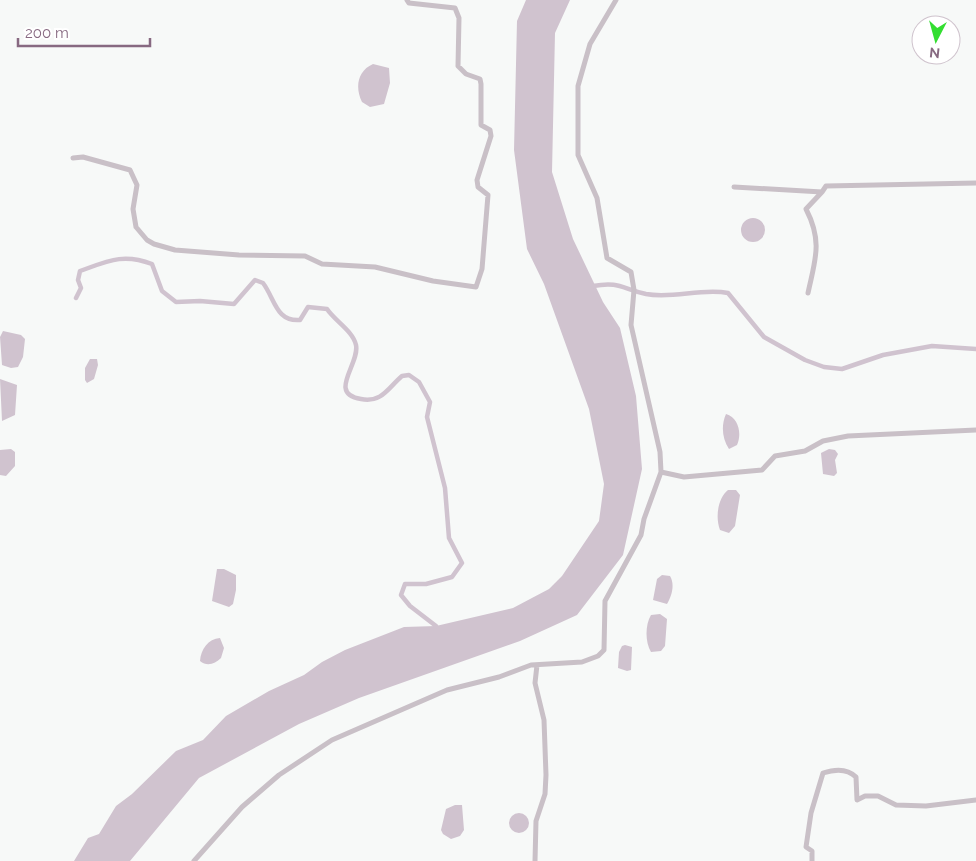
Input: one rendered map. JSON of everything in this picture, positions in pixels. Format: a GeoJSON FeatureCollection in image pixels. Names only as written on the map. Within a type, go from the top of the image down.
{"type":"FeatureCollection","features":[{"type":"Feature","properties":{"kind":"street"},"geometry":{"type":"LineString","coordinates":[[73,158],[83,157],[130,170],[137,185],[133,209],[136,227],[147,240],[154,244],[175,250],[239,255],[305,256],[322,264],[375,267],[433,281],[476,287],[482,269],[488,195],[478,187],[477,180],[490,136],[490,130],[481,125],[480,79],[466,74],[458,66],[460,24],[455,8],[408,3],[407,0]]}},
{"type":"Feature","properties":{"kind":"street"},"geometry":{"type":"LineString","coordinates":[[194,861],[238,815],[242,808],[279,774],[326,744],[447,690],[537,665],[582,662],[598,656],[604,650],[606,601],[637,547],[644,519],[661,472],[660,452],[631,325],[634,290],[630,272],[607,258],[597,198],[578,155],[578,86],[590,44],[616,0]]}},
{"type":"Feature","properties":{"kind":"street"},"geometry":{"type":"LineString","coordinates":[[808,294],[816,256],[815,227],[806,210],[826,186],[976,183]]}},
{"type":"Feature","properties":{"kind":"street"},"geometry":{"type":"LineString","coordinates":[[734,187],[822,192]]}},
{"type":"Feature","properties":{"kind":"street"},"geometry":{"type":"LineString","coordinates":[[661,472],[684,477],[762,470],[775,456],[805,451],[823,441],[848,436],[976,430]]}},
{"type":"Feature","properties":{"kind":"street"},"geometry":{"type":"LineString","coordinates":[[534,861],[536,821],[545,794],[546,775],[544,720],[535,683],[537,665]]}},
{"type":"Feature","properties":{"kind":"street"},"geometry":{"type":"LineString","coordinates":[[812,861],[812,852],[806,848],[806,836],[823,772],[834,769],[851,772],[856,778],[857,800],[865,796],[878,796],[896,805],[926,806],[976,800]]}},
{"type":"Feature","properties":{"kind":"shaded area"},"geometry":{"type":"Polygon","coordinates":[[[526,0],[570,0],[555,33],[552,172],[573,239],[603,302],[620,328],[636,396],[642,469],[623,555],[577,615],[520,641],[359,698],[299,724],[199,778],[130,861],[74,861],[88,838],[99,834],[116,806],[132,794],[176,751],[203,740],[226,716],[269,691],[304,675],[322,662],[345,650],[404,627],[436,626],[513,608],[549,589],[562,576],[599,521],[604,484],[589,409],[544,284],[527,249],[514,150],[517,21],[526,0]]]}},
{"type":"Feature","properties":{"kind":"shaded area"},"geometry":{"type":"Polygon","coordinates":[[[373,64],[389,68],[390,83],[384,104],[370,107],[362,102],[358,86],[361,75],[373,64]]]}},
{"type":"Feature","properties":{"kind":"shaded area"},"geometry":{"type":"Polygon","coordinates":[[[753,218],[761,222],[765,230],[761,238],[753,242],[745,238],[741,230],[745,222],[753,218]]]}},
{"type":"Feature","properties":{"kind":"shaded area"},"geometry":{"type":"Polygon","coordinates":[[[3,331],[21,335],[25,339],[23,357],[18,367],[11,368],[2,365],[0,337],[3,331]]]}},
{"type":"Feature","properties":{"kind":"shaded area"},"geometry":{"type":"Polygon","coordinates":[[[90,359],[97,359],[98,365],[94,379],[87,383],[85,380],[85,368],[90,359]]]}},
{"type":"Feature","properties":{"kind":"shaded area"},"geometry":{"type":"Polygon","coordinates":[[[0,379],[17,385],[15,415],[2,421],[0,379]]]}},
{"type":"Feature","properties":{"kind":"shaded area"},"geometry":{"type":"Polygon","coordinates":[[[726,414],[734,419],[739,431],[737,445],[729,449],[723,432],[726,414]]]}},
{"type":"Feature","properties":{"kind":"shaded area"},"geometry":{"type":"Polygon","coordinates":[[[11,449],[15,452],[15,466],[6,476],[0,475],[0,450],[11,449]]]}},
{"type":"Feature","properties":{"kind":"shaded area"},"geometry":{"type":"Polygon","coordinates":[[[829,449],[835,450],[838,454],[835,460],[837,473],[834,476],[823,474],[821,453],[829,449]]]}},
{"type":"Feature","properties":{"kind":"shaded area"},"geometry":{"type":"Polygon","coordinates":[[[728,490],[736,490],[740,495],[735,526],[729,533],[720,530],[718,525],[718,508],[728,490]]]}},
{"type":"Feature","properties":{"kind":"shaded area"},"geometry":{"type":"Polygon","coordinates":[[[217,569],[224,569],[236,575],[236,590],[233,604],[229,607],[212,601],[217,569]]]}},
{"type":"Feature","properties":{"kind":"shaded area"},"geometry":{"type":"Polygon","coordinates":[[[662,575],[670,576],[673,586],[667,604],[653,600],[657,579],[662,575]]]}},
{"type":"Feature","properties":{"kind":"shaded area"},"geometry":{"type":"Polygon","coordinates":[[[660,614],[667,619],[665,646],[661,651],[651,652],[647,639],[647,628],[651,615],[660,614]]]}},
{"type":"Feature","properties":{"kind":"shaded area"},"geometry":{"type":"Polygon","coordinates":[[[220,638],[224,648],[221,658],[211,664],[205,664],[200,661],[206,645],[212,640],[220,638]]]}},
{"type":"Feature","properties":{"kind":"shaded area"},"geometry":{"type":"Polygon","coordinates":[[[622,646],[632,647],[631,670],[627,671],[618,668],[619,652],[622,646]]]}},
{"type":"Feature","properties":{"kind":"shaded area"},"geometry":{"type":"Polygon","coordinates":[[[455,805],[462,805],[464,830],[460,836],[451,839],[443,834],[441,830],[446,809],[455,805]]]}},
{"type":"Feature","properties":{"kind":"shaded area"},"geometry":{"type":"Polygon","coordinates":[[[519,813],[526,816],[529,823],[526,830],[519,833],[512,830],[509,823],[512,816],[519,813]]]}},
{"type":"Feature","properties":{"kind":"waterway"},"geometry":{"type":"LineString","coordinates":[[76,298],[81,288],[78,280],[80,271],[107,261],[124,259],[152,264],[162,291],[176,302],[200,301],[234,304],[255,280],[263,283],[277,308],[286,317],[292,320],[300,320],[308,307],[327,309],[348,331],[356,345],[356,353],[346,385],[346,391],[351,396],[368,400],[380,397],[402,376],[409,375],[419,382],[430,402],[427,417],[445,488],[449,538],[462,563],[452,577],[426,584],[405,584],[401,595],[410,606],[436,626]]}},
{"type":"Feature","properties":{"kind":"waterway"},"geometry":{"type":"LineString","coordinates":[[593,286],[609,284],[656,295],[708,292],[728,293],[764,337],[805,360],[824,367],[842,369],[883,355],[932,346],[976,349]]}}]}
